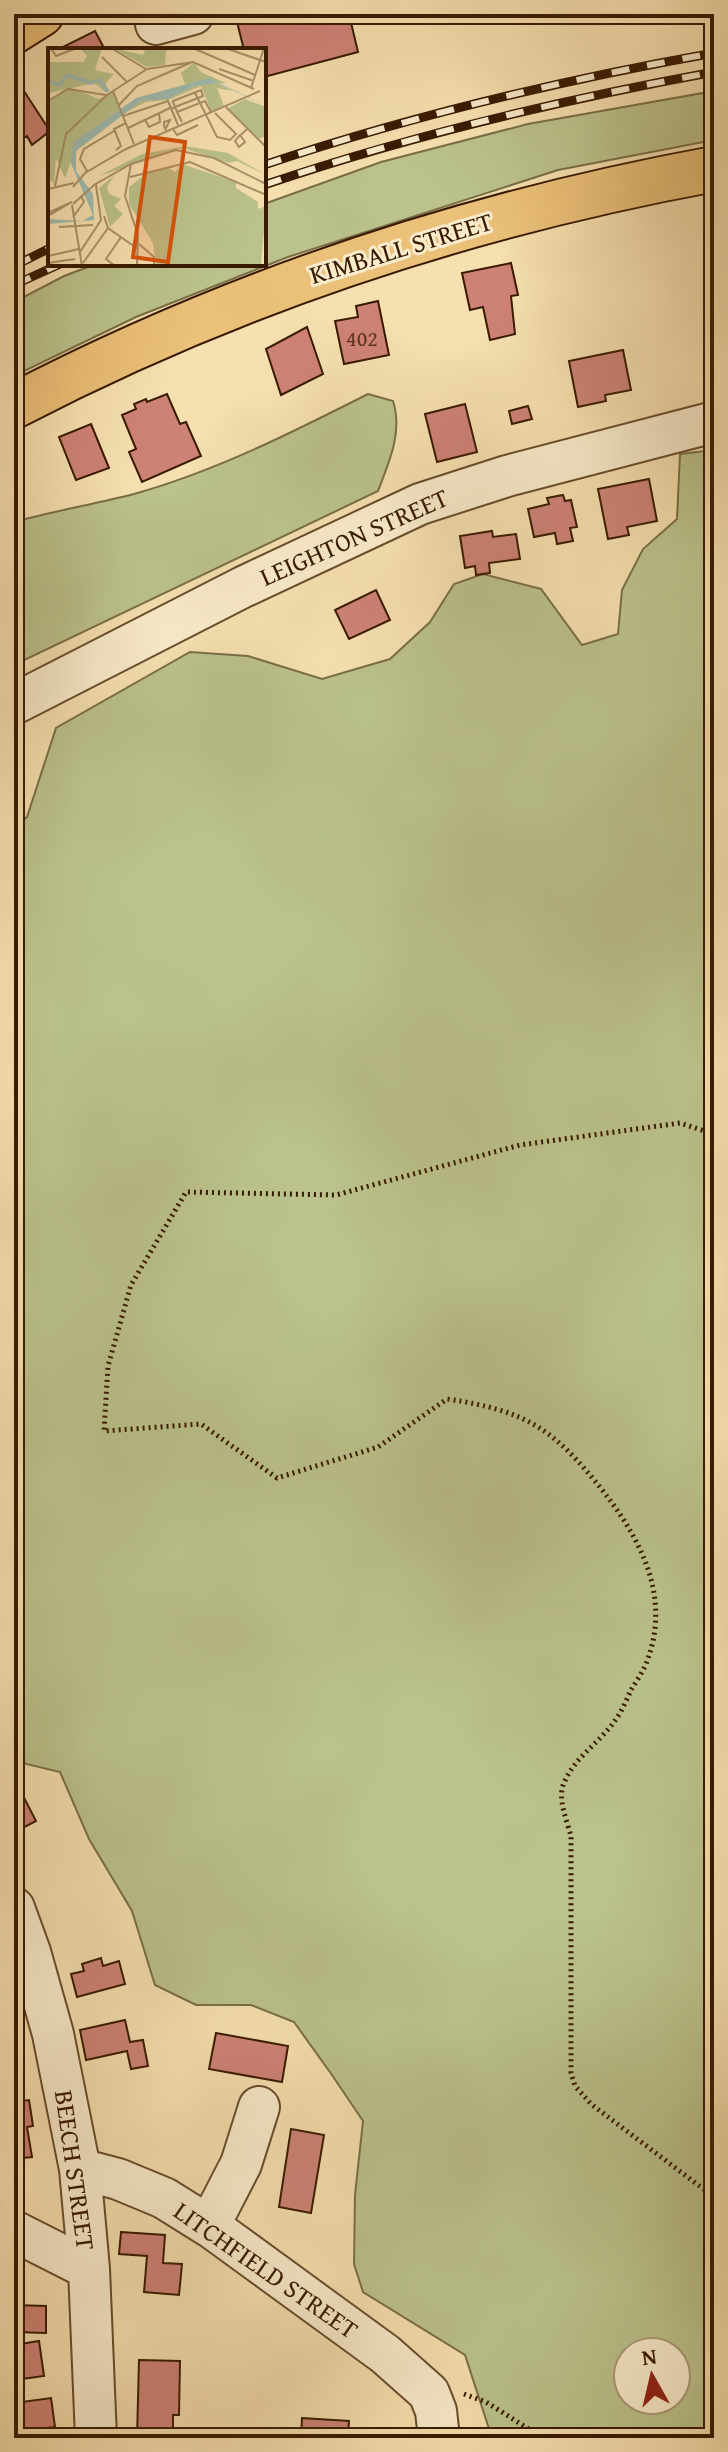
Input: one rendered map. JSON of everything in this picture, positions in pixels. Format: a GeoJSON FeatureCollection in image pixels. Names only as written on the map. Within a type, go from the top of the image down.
{"type":"FeatureCollection","features":[{"type":"Feature","properties":{"kind":"main road"},"geometry":{"type":"LineString","coordinates":[[14,31],[41,14]]}},
{"type":"Feature","properties":{"kind":"main road","name":"KIMBALL STREET"},"geometry":{"type":"LineString","coordinates":[[14,406],[146,341],[307,276],[494,218],[714,169]]}},
{"type":"Feature","properties":{"kind":"street","name":"LEIGHTON STREET"},"geometry":{"type":"LineString","coordinates":[[14,704],[243,587],[420,504],[494,480],[714,422]]}},
{"type":"Feature","properties":{"kind":"street","name":"BEECH STREET"},"geometry":{"type":"LineString","coordinates":[[14,1908],[47,2008],[80,2169],[89,2269],[96,2438]]}},
{"type":"Feature","properties":{"kind":"street"},"geometry":{"type":"LineString","coordinates":[[209,2226],[241,2164],[259,2107]]}},
{"type":"Feature","properties":{"kind":"street","name":"LITCHFIELD STREET"},"geometry":{"type":"LineString","coordinates":[[80,2169],[141,2187],[209,2226],[385,2354],[434,2411]]}},
{"type":"Feature","properties":{"kind":"street"},"geometry":{"type":"LineString","coordinates":[[14,2231],[89,2269]]}},
{"type":"Feature","properties":{"kind":"path"},"geometry":{"type":"LineString","coordinates":[[714,1134],[680,1123],[520,1145],[336,1195],[186,1192],[131,1285],[108,1366],[104,1431],[201,1424],[277,1478],[378,1447],[447,1399],[505,1410],[536,1424],[575,1456],[615,1507],[644,1554],[654,1586],[655,1622],[646,1662],[615,1722],[579,1760],[562,1784],[562,1801],[571,1836],[571,2073],[575,2086],[591,2104],[714,2197]]}},
{"type":"Feature","properties":{"kind":"path"},"geometry":{"type":"LineString","coordinates":[[434,2411],[460,2393],[474,2397],[543,2438]]}},
{"type":"Feature","properties":{"kind":"green space"},"geometry":{"type":"Polygon","coordinates":[[[714,91],[714,140],[558,170],[266,266],[266,203],[381,162],[528,124],[714,91]]]}},
{"type":"Feature","properties":{"kind":"green space"},"geometry":{"type":"Polygon","coordinates":[[[91,266],[265,266],[136,317],[14,376],[14,302],[91,266]]]}},
{"type":"Feature","properties":{"kind":"green space"},"geometry":{"type":"Polygon","coordinates":[[[368,394],[393,401],[396,413],[396,435],[378,491],[14,665],[14,522],[165,485],[283,436],[368,394]]]}},
{"type":"Feature","properties":{"kind":"green space"},"geometry":{"type":"Polygon","coordinates":[[[714,450],[714,2438],[492,2438],[465,2355],[363,2292],[354,2264],[355,2195],[363,2121],[332,2075],[294,2022],[251,2005],[196,2005],[155,1985],[132,1911],[89,1839],[60,1772],[14,1761],[14,826],[27,817],[56,728],[190,652],[248,656],[322,679],[390,659],[430,622],[454,584],[483,574],[541,589],[582,645],[618,634],[622,590],[643,549],[677,519],[680,454],[714,450]]]}},
{"type":"Feature","properties":{"kind":"building"},"geometry":{"type":"Polygon","coordinates":[[[235,14],[349,14],[358,52],[266,76],[266,48],[244,48],[235,14]]]}},
{"type":"Feature","properties":{"kind":"building"},"geometry":{"type":"Polygon","coordinates":[[[95,31],[104,48],[61,48],[95,31]]]}},
{"type":"Feature","properties":{"kind":"building"},"geometry":{"type":"Polygon","coordinates":[[[18,82],[48,128],[48,133],[32,145],[27,136],[14,145],[14,85],[18,82]]]}},
{"type":"Feature","properties":{"kind":"building"},"geometry":{"type":"Polygon","coordinates":[[[714,248],[714,288],[709,289],[710,249],[714,248]]]}},
{"type":"Feature","properties":{"kind":"building"},"geometry":{"type":"Polygon","coordinates":[[[511,263],[518,295],[511,296],[515,334],[490,340],[483,307],[470,310],[462,273],[511,263]]]}},
{"type":"Feature","properties":{"kind":"building"},"geometry":{"type":"Polygon","coordinates":[[[378,301],[389,355],[344,364],[335,321],[358,317],[356,306],[378,301]]]}},
{"type":"Feature","properties":{"kind":"building"},"geometry":{"type":"Polygon","coordinates":[[[307,327],[323,374],[281,395],[266,349],[307,327]]]}},
{"type":"Feature","properties":{"kind":"building"},"geometry":{"type":"Polygon","coordinates":[[[623,350],[631,390],[605,395],[606,401],[578,407],[569,361],[623,350]]]}},
{"type":"Feature","properties":{"kind":"building"},"geometry":{"type":"Polygon","coordinates":[[[167,394],[180,424],[186,422],[201,456],[142,482],[129,452],[136,449],[122,415],[136,409],[134,404],[167,394]]]}},
{"type":"Feature","properties":{"kind":"building"},"geometry":{"type":"Polygon","coordinates":[[[465,404],[477,452],[437,462],[425,414],[465,404]]]}},
{"type":"Feature","properties":{"kind":"building"},"geometry":{"type":"Polygon","coordinates":[[[528,406],[532,419],[512,424],[509,411],[528,406]]]}},
{"type":"Feature","properties":{"kind":"building"},"geometry":{"type":"Polygon","coordinates":[[[91,424],[109,468],[76,480],[59,437],[91,424]]]}},
{"type":"Feature","properties":{"kind":"building"},"geometry":{"type":"Polygon","coordinates":[[[649,479],[657,521],[627,527],[629,535],[608,539],[598,489],[649,479]]]}},
{"type":"Feature","properties":{"kind":"building"},"geometry":{"type":"Polygon","coordinates":[[[563,495],[565,501],[571,500],[577,527],[570,528],[573,541],[557,544],[555,533],[534,537],[528,509],[549,504],[547,498],[563,495]]]}},
{"type":"Feature","properties":{"kind":"building"},"geometry":{"type":"Polygon","coordinates":[[[492,531],[493,537],[516,534],[520,559],[489,563],[490,573],[476,575],[475,566],[465,568],[460,536],[492,531]]]}},
{"type":"Feature","properties":{"kind":"building"},"geometry":{"type":"Polygon","coordinates":[[[376,590],[390,620],[349,639],[335,610],[376,590]]]}},
{"type":"Feature","properties":{"kind":"building"},"geometry":{"type":"Polygon","coordinates":[[[14,1778],[36,1821],[15,1832],[14,1830],[14,1778]]]}},
{"type":"Feature","properties":{"kind":"building"},"geometry":{"type":"Polygon","coordinates":[[[101,1958],[103,1966],[119,1961],[125,1984],[77,1997],[71,1974],[84,1971],[82,1964],[101,1958]]]}},
{"type":"Feature","properties":{"kind":"building"},"geometry":{"type":"Polygon","coordinates":[[[125,2020],[130,2042],[143,2040],[148,2066],[131,2069],[127,2051],[86,2060],[80,2030],[125,2020]]]}},
{"type":"Feature","properties":{"kind":"building"},"geometry":{"type":"Polygon","coordinates":[[[216,2033],[288,2046],[282,2082],[209,2069],[216,2033]]]}},
{"type":"Feature","properties":{"kind":"building"},"geometry":{"type":"Polygon","coordinates":[[[29,2100],[33,2126],[27,2127],[32,2157],[14,2159],[14,2102],[29,2100]]]}},
{"type":"Feature","properties":{"kind":"building"},"geometry":{"type":"Polygon","coordinates":[[[291,2129],[324,2135],[311,2213],[279,2207],[291,2129]]]}},
{"type":"Feature","properties":{"kind":"building"},"geometry":{"type":"Polygon","coordinates":[[[121,2232],[165,2235],[163,2263],[182,2264],[179,2295],[144,2292],[147,2256],[119,2254],[121,2232]]]}},
{"type":"Feature","properties":{"kind":"building"},"geometry":{"type":"Polygon","coordinates":[[[14,2305],[46,2306],[46,2333],[14,2332],[14,2305]]]}},
{"type":"Feature","properties":{"kind":"building"},"geometry":{"type":"Polygon","coordinates":[[[39,2341],[44,2376],[14,2380],[14,2345],[39,2341]]]}},
{"type":"Feature","properties":{"kind":"building"},"geometry":{"type":"Polygon","coordinates":[[[139,2360],[180,2361],[179,2415],[173,2415],[173,2438],[137,2438],[139,2360]]]}},
{"type":"Feature","properties":{"kind":"building"},"geometry":{"type":"Polygon","coordinates":[[[51,2398],[55,2427],[38,2429],[39,2438],[14,2438],[14,2403],[51,2398]]]}},
{"type":"Feature","properties":{"kind":"building"},"geometry":{"type":"Polygon","coordinates":[[[302,2418],[349,2421],[348,2435],[359,2436],[301,2438],[302,2418]]]}},
{"type":"Feature","properties":{"kind":"railway"},"geometry":{"type":"LineString","coordinates":[[266,164],[487,101],[714,53]]}},
{"type":"Feature","properties":{"kind":"railway"},"geometry":{"type":"LineString","coordinates":[[266,184],[375,150],[487,120],[714,72]]}},
{"type":"Feature","properties":{"kind":"railway"},"geometry":{"type":"LineString","coordinates":[[14,266],[48,249]]}},
{"type":"Feature","properties":{"kind":"railway"},"geometry":{"type":"LineString","coordinates":[[14,285],[56,266]]}}]}
